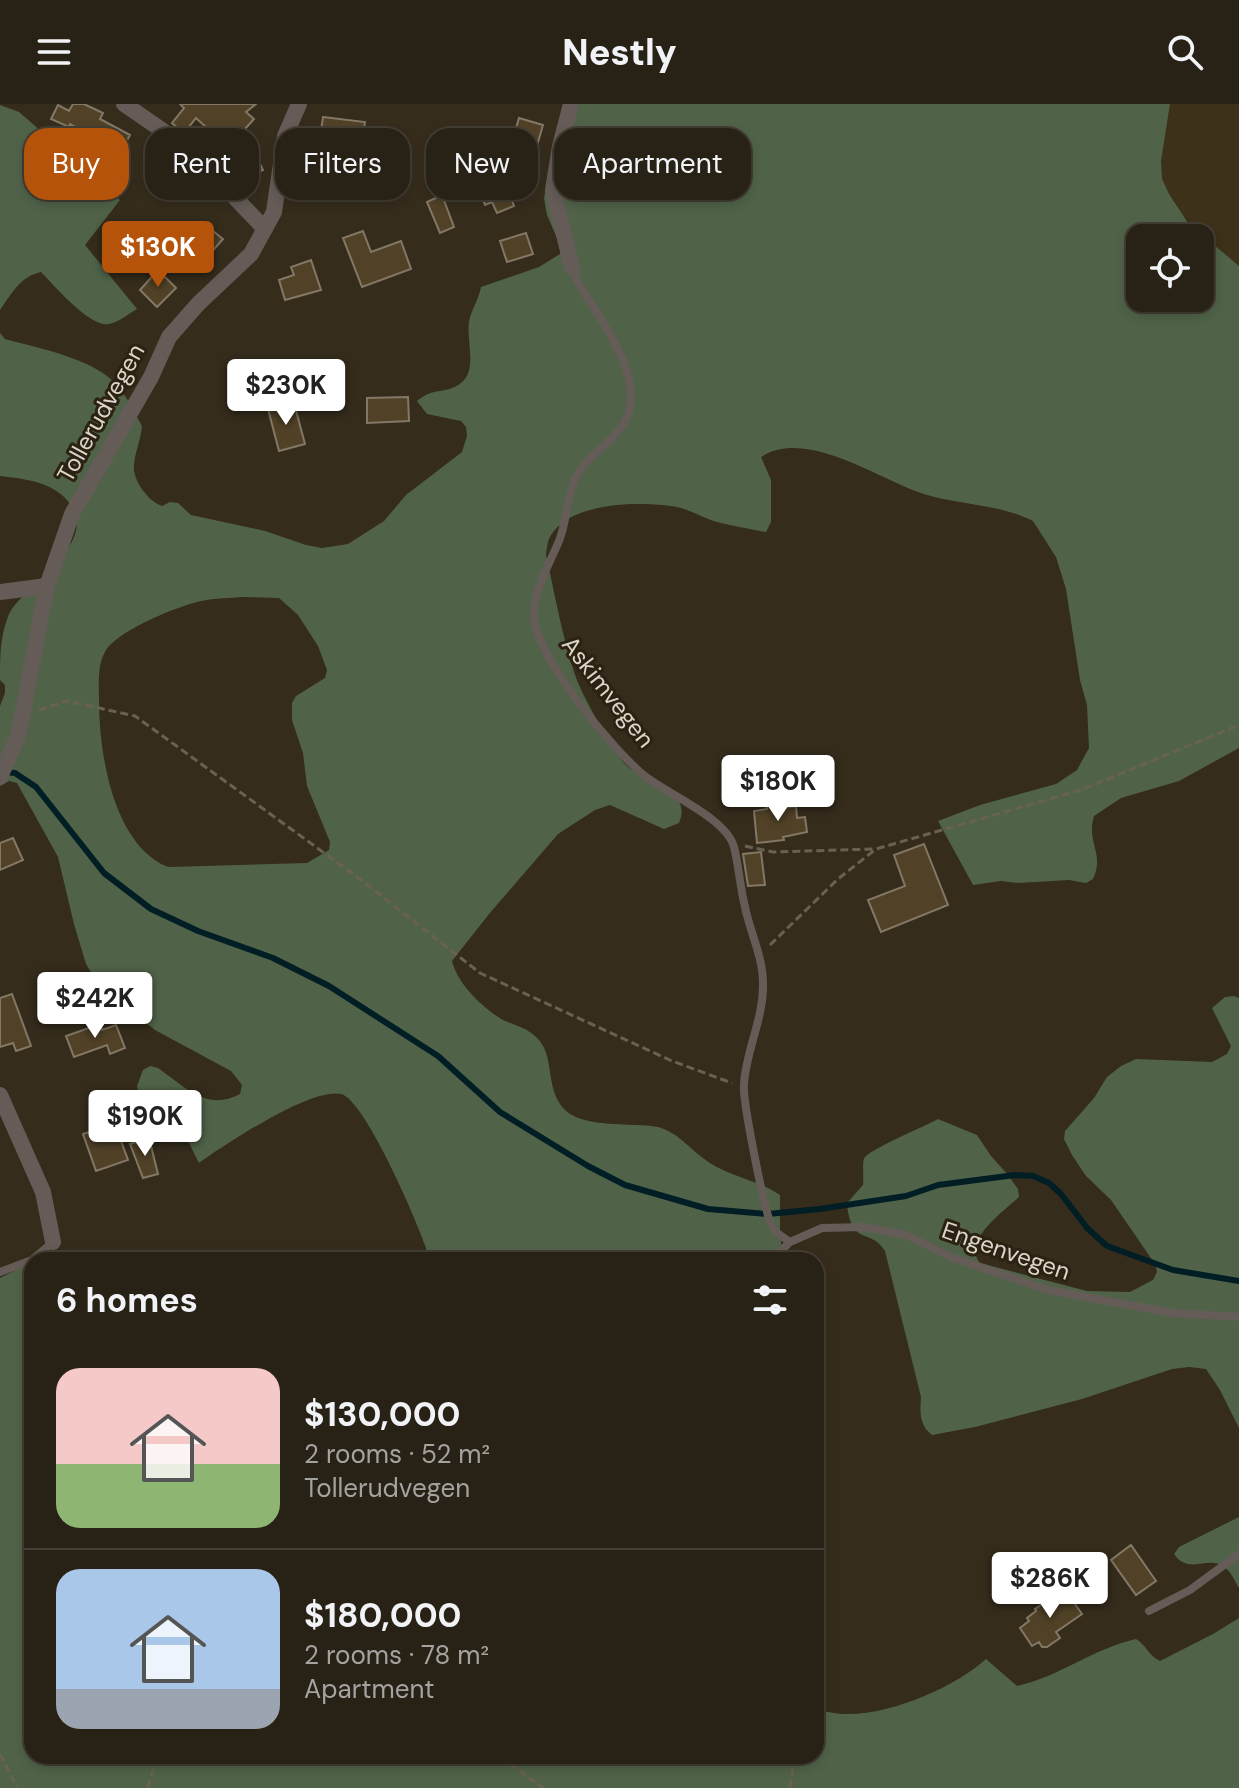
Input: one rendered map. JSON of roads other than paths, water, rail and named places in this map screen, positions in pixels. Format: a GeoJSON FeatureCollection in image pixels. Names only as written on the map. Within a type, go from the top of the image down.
{"type":"FeatureCollection","features":[{"type":"Feature","properties":{"kind":"street"},"geometry":{"type":"LineString","coordinates":[[124,104],[199,160],[265,229]]}},
{"type":"Feature","properties":{"kind":"street","name":"Tollerudvegen"},"geometry":{"type":"LineString","coordinates":[[0,777],[18,736],[47,586],[72,514],[151,377],[169,337],[198,304],[251,254],[265,229],[274,212],[285,136],[299,104]]}},
{"type":"Feature","properties":{"kind":"street","name":"Askimvegen"},"geometry":{"type":"LineString","coordinates":[[571,104],[553,190],[572,267]]}},
{"type":"Feature","properties":{"kind":"street"},"geometry":{"type":"LineString","coordinates":[[0,592],[47,586]]}},
{"type":"Feature","properties":{"kind":"street"},"geometry":{"type":"LineString","coordinates":[[0,1095],[43,1192],[53,1242]]}},
{"type":"Feature","properties":{"kind":"lane","name":"Askimvegen"},"geometry":{"type":"LineString","coordinates":[[572,267],[623,360],[630,377],[631,400],[622,426],[584,465],[573,485],[560,537],[537,591],[535,628],[556,670],[627,761],[720,827],[734,844],[744,904],[759,956],[763,997],[743,1087],[771,1225],[790,1242]]}},
{"type":"Feature","properties":{"kind":"lane","name":"Engenvegen"},"geometry":{"type":"LineString","coordinates":[[780,1252],[790,1242],[822,1228],[864,1227],[906,1235],[951,1257],[1048,1290],[1172,1313],[1239,1317]]}},
{"type":"Feature","properties":{"kind":"lane"},"geometry":{"type":"LineString","coordinates":[[41,1252],[53,1242]]}},
{"type":"Feature","properties":{"kind":"lane"},"geometry":{"type":"LineString","coordinates":[[0,1272],[24,1263]]}},
{"type":"Feature","properties":{"kind":"lane"},"geometry":{"type":"LineString","coordinates":[[1149,1611],[1190,1590],[1239,1554]]}},
{"type":"Feature","properties":{"kind":"waterway"},"geometry":{"type":"LineString","coordinates":[[5,772],[15,773],[36,787],[104,873],[151,909],[198,931],[273,958],[329,986],[438,1056],[500,1112],[625,1185],[708,1209],[768,1214],[906,1196],[938,1185],[1015,1175],[1033,1176],[1049,1183],[1061,1194],[1088,1229],[1107,1246],[1173,1270],[1239,1281]]}}]}
